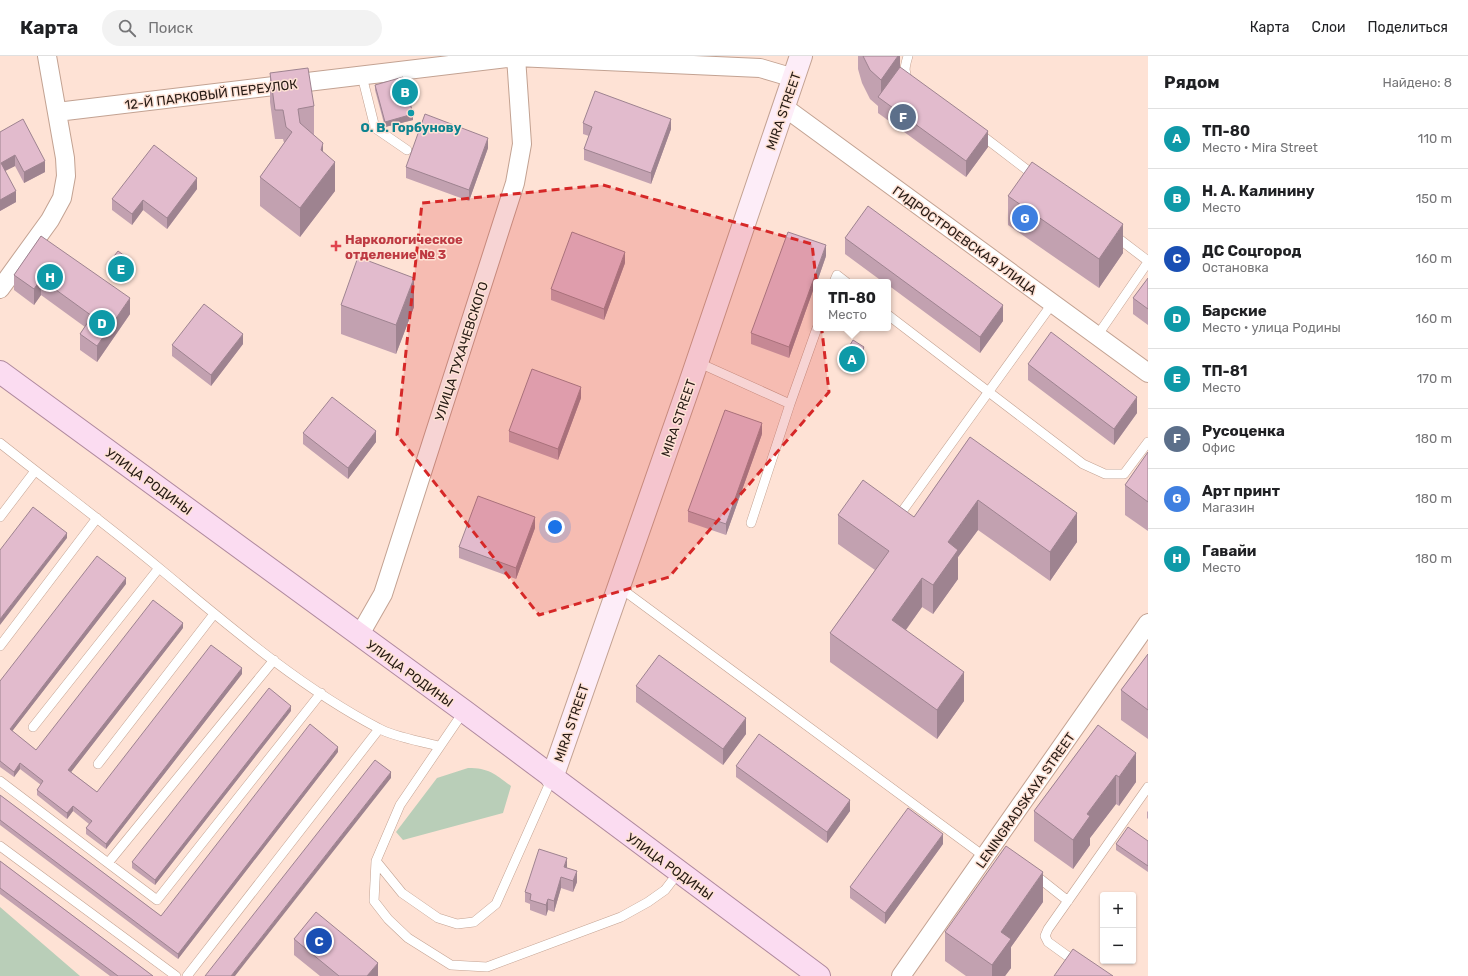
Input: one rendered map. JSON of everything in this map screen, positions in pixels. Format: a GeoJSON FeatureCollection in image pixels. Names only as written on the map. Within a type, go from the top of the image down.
{"type":"FeatureCollection","features":[{"type":"Feature","properties":{"kind":"main road","name":"MIRA STREET"},"geometry":{"type":"LineString","coordinates":[[552,778],[802,56]]}},
{"type":"Feature","properties":{"kind":"main road","name":"УЛИЦА РОДИНЫ"},"geometry":{"type":"LineString","coordinates":[[2,377],[464,711],[678,873],[819,976]]}},
{"type":"Feature","properties":{"kind":"street"},"geometry":{"type":"LineString","coordinates":[[0,289],[50,220],[62,198],[66,176],[65,158],[47,56]]}},
{"type":"Feature","properties":{"kind":"street","name":"12-Й ПАРКОВЫЙ ПЕРЕУЛОК"},"geometry":{"type":"LineString","coordinates":[[57,112],[362,76],[516,56],[760,68],[794,78]]}},
{"type":"Feature","properties":{"kind":"street","name":"УЛИЦА ТУХАЧЕВСКОГО"},"geometry":{"type":"LineString","coordinates":[[359,636],[383,594],[515,182],[522,144],[516,56]]}},
{"type":"Feature","properties":{"kind":"street","name":"ГИДРОСТРОЕВСКАЯ УЛИЦА"},"geometry":{"type":"LineString","coordinates":[[784,107],[1148,373]]}},
{"type":"Feature","properties":{"kind":"street","name":"LENINGRADSKAYA STREET"},"geometry":{"type":"LineString","coordinates":[[901,976],[993,851],[1148,623]]}},
{"type":"Feature","properties":{"kind":"lane"},"geometry":{"type":"LineString","coordinates":[[908,56],[905,65],[905,75],[916,87]]}},
{"type":"Feature","properties":{"kind":"lane"},"geometry":{"type":"LineString","coordinates":[[362,76],[375,128],[407,150]]}},
{"type":"Feature","properties":{"kind":"lane"},"geometry":{"type":"LineString","coordinates":[[972,129],[1041,181]]}},
{"type":"Feature","properties":{"kind":"lane"},"geometry":{"type":"LineString","coordinates":[[1097,336],[1148,262],[1104,228]]}},
{"type":"Feature","properties":{"kind":"lane"},"geometry":{"type":"LineString","coordinates":[[835,279],[836,275],[842,279]]}},
{"type":"Feature","properties":{"kind":"lane"},"geometry":{"type":"LineString","coordinates":[[901,513],[1052,304]]}},
{"type":"Feature","properties":{"kind":"lane"},"geometry":{"type":"LineString","coordinates":[[891,317],[1083,464],[1105,474],[1124,474],[1148,442]]}},
{"type":"Feature","properties":{"kind":"lane"},"geometry":{"type":"LineString","coordinates":[[751,523],[816,331]]}},
{"type":"Feature","properties":{"kind":"lane"},"geometry":{"type":"LineString","coordinates":[[697,362],[790,404]]}},
{"type":"Feature","properties":{"kind":"lane"},"geometry":{"type":"LineString","coordinates":[[0,443],[160,568],[214,614],[274,660],[321,693],[379,729],[438,746]]}},
{"type":"Feature","properties":{"kind":"lane"},"geometry":{"type":"LineString","coordinates":[[0,517],[35,471]]}},
{"type":"Feature","properties":{"kind":"lane"},"geometry":{"type":"LineString","coordinates":[[0,646],[97,518]]}},
{"type":"Feature","properties":{"kind":"lane"},"geometry":{"type":"LineString","coordinates":[[33,727],[160,568]]}},
{"type":"Feature","properties":{"kind":"lane"},"geometry":{"type":"LineString","coordinates":[[619,587],[993,851]]}},
{"type":"Feature","properties":{"kind":"lane"},"geometry":{"type":"LineString","coordinates":[[98,764],[214,614]]}},
{"type":"Feature","properties":{"kind":"lane"},"geometry":{"type":"LineString","coordinates":[[108,863],[274,660]]}},
{"type":"Feature","properties":{"kind":"lane"},"geometry":{"type":"LineString","coordinates":[[0,781],[157,900],[321,693]]}},
{"type":"Feature","properties":{"kind":"lane"},"geometry":{"type":"LineString","coordinates":[[464,711],[438,746],[400,805],[376,861],[374,901],[388,919],[408,938],[451,965],[487,966],[621,917],[648,902],[665,890],[678,873]]}},
{"type":"Feature","properties":{"kind":"lane"},"geometry":{"type":"LineString","coordinates":[[187,976],[379,729]]}},
{"type":"Feature","properties":{"kind":"lane"},"geometry":{"type":"LineString","coordinates":[[376,861],[402,894],[438,918],[458,924],[474,922],[496,904],[552,778]]}},
{"type":"Feature","properties":{"kind":"lane"},"geometry":{"type":"LineString","coordinates":[[1095,976],[1048,942],[1045,936],[1048,928],[1148,787]]}},
{"type":"Feature","properties":{"kind":"lane"},"geometry":{"type":"LineString","coordinates":[[0,846],[176,976]]}},
{"type":"Feature","properties":{"kind":"lane"},"geometry":{"type":"LineString","coordinates":[[1025,868],[1068,900]]}},
{"type":"Feature","properties":{"kind":"highlighted area"},"geometry":{"type":"Polygon","coordinates":[[[603,185],[812,244],[829,392],[669,577],[539,615],[397,435],[422,203],[603,185]]]}},
{"type":"Feature","properties":{"kind":"green space"},"geometry":{"type":"Polygon","coordinates":[[[468,768],[481,769],[491,772],[511,786],[503,813],[403,840],[396,832],[437,778],[468,768]]]}},
{"type":"Feature","properties":{"kind":"green space"},"geometry":{"type":"Polygon","coordinates":[[[0,907],[80,976],[0,976],[0,907]]]}},
{"type":"Feature","properties":{"kind":"building"},"geometry":{"type":"Polygon","coordinates":[[[863,56],[898,56],[881,80],[870,70],[863,56]]]}},
{"type":"Feature","properties":{"kind":"building"},"geometry":{"type":"Polygon","coordinates":[[[900,67],[988,131],[966,161],[878,97],[900,67]]]}},
{"type":"Feature","properties":{"kind":"building"},"geometry":{"type":"Polygon","coordinates":[[[308,68],[314,106],[298,109],[300,123],[323,143],[321,150],[335,162],[300,208],[260,177],[292,132],[286,127],[283,110],[275,110],[270,73],[308,68]]]}},
{"type":"Feature","properties":{"kind":"building"},"geometry":{"type":"Polygon","coordinates":[[[403,77],[413,114],[385,122],[375,85],[403,77]]]}},
{"type":"Feature","properties":{"kind":"building"},"geometry":{"type":"Polygon","coordinates":[[[595,91],[671,119],[651,173],[584,149],[592,127],[583,123],[595,91]]]}},
{"type":"Feature","properties":{"kind":"building"},"geometry":{"type":"Polygon","coordinates":[[[425,114],[488,138],[469,190],[406,167],[425,114]]]}},
{"type":"Feature","properties":{"kind":"building"},"geometry":{"type":"Polygon","coordinates":[[[23,119],[45,161],[24,172],[15,155],[1,163],[16,191],[0,200],[0,132],[23,119]]]}},
{"type":"Feature","properties":{"kind":"building"},"geometry":{"type":"Polygon","coordinates":[[[154,145],[197,178],[167,218],[143,200],[132,214],[112,199],[154,145]]]}},
{"type":"Feature","properties":{"kind":"building"},"geometry":{"type":"Polygon","coordinates":[[[1032,162],[1123,224],[1099,259],[1008,196],[1032,162]]]}},
{"type":"Feature","properties":{"kind":"building"},"geometry":{"type":"Polygon","coordinates":[[[868,206],[1003,305],[980,337],[845,238],[868,206]]]}},
{"type":"Feature","properties":{"kind":"building"},"geometry":{"type":"Polygon","coordinates":[[[572,232],[625,252],[604,309],[551,289],[572,232]]]}},
{"type":"Feature","properties":{"kind":"building"},"geometry":{"type":"Polygon","coordinates":[[[788,232],[826,245],[789,347],[751,333],[788,232]]]}},
{"type":"Feature","properties":{"kind":"building"},"geometry":{"type":"Polygon","coordinates":[[[41,236],[130,298],[97,346],[80,334],[92,316],[41,279],[34,289],[14,275],[41,236]]]}},
{"type":"Feature","properties":{"kind":"building"},"geometry":{"type":"Polygon","coordinates":[[[118,251],[133,262],[124,275],[108,264],[118,251]]]}},
{"type":"Feature","properties":{"kind":"building"},"geometry":{"type":"Polygon","coordinates":[[[358,257],[414,278],[396,325],[341,305],[358,257]]]}},
{"type":"Feature","properties":{"kind":"building"},"geometry":{"type":"Polygon","coordinates":[[[1148,278],[1148,309],[1133,298],[1148,278]]]}},
{"type":"Feature","properties":{"kind":"building"},"geometry":{"type":"Polygon","coordinates":[[[204,304],[243,334],[211,375],[172,345],[204,304]]]}},
{"type":"Feature","properties":{"kind":"building"},"geometry":{"type":"Polygon","coordinates":[[[1051,332],[1137,397],[1114,429],[1028,364],[1051,332]]]}},
{"type":"Feature","properties":{"kind":"building"},"geometry":{"type":"Polygon","coordinates":[[[853,340],[864,347],[851,367],[841,360],[853,340]]]}},
{"type":"Feature","properties":{"kind":"building"},"geometry":{"type":"Polygon","coordinates":[[[532,369],[581,387],[558,449],[509,431],[532,369]]]}},
{"type":"Feature","properties":{"kind":"building"},"geometry":{"type":"Polygon","coordinates":[[[332,397],[376,431],[348,468],[303,433],[332,397]]]}},
{"type":"Feature","properties":{"kind":"building"},"geometry":{"type":"Polygon","coordinates":[[[725,410],[762,423],[726,524],[688,511],[725,410]]]}},
{"type":"Feature","properties":{"kind":"building"},"geometry":{"type":"Polygon","coordinates":[[[970,437],[1077,513],[1050,552],[978,500],[948,542],[958,550],[933,585],[922,578],[892,620],[964,672],[937,710],[830,633],[889,551],[838,515],[863,480],[914,517],[970,437]]]}},
{"type":"Feature","properties":{"kind":"building"},"geometry":{"type":"Polygon","coordinates":[[[1148,452],[1148,502],[1125,485],[1148,452]]]}},
{"type":"Feature","properties":{"kind":"building"},"geometry":{"type":"Polygon","coordinates":[[[478,496],[535,517],[516,568],[459,547],[478,496]]]}},
{"type":"Feature","properties":{"kind":"building"},"geometry":{"type":"Polygon","coordinates":[[[33,507],[67,533],[0,619],[0,550],[33,507]]]}},
{"type":"Feature","properties":{"kind":"building"},"geometry":{"type":"Polygon","coordinates":[[[97,556],[126,578],[10,729],[36,750],[153,600],[183,623],[68,770],[97,792],[211,645],[242,668],[106,844],[86,828],[92,821],[73,806],[67,813],[37,790],[43,781],[20,763],[14,772],[0,761],[0,681],[97,556]]]}},
{"type":"Feature","properties":{"kind":"building"},"geometry":{"type":"Polygon","coordinates":[[[1148,654],[1148,710],[1121,690],[1148,654]]]}},
{"type":"Feature","properties":{"kind":"building"},"geometry":{"type":"Polygon","coordinates":[[[659,655],[746,718],[723,749],[636,686],[659,655]]]}},
{"type":"Feature","properties":{"kind":"building"},"geometry":{"type":"Polygon","coordinates":[[[269,688],[291,706],[155,880],[132,862],[269,688]]]}},
{"type":"Feature","properties":{"kind":"building"},"geometry":{"type":"Polygon","coordinates":[[[310,724],[338,747],[178,954],[0,820],[0,795],[161,916],[310,724]]]}},
{"type":"Feature","properties":{"kind":"building"},"geometry":{"type":"Polygon","coordinates":[[[1098,725],[1136,753],[1119,777],[1116,775],[1087,814],[1090,816],[1073,840],[1034,811],[1098,725]]]}},
{"type":"Feature","properties":{"kind":"building"},"geometry":{"type":"Polygon","coordinates":[[[759,734],[850,800],[827,832],[736,766],[759,734]]]}},
{"type":"Feature","properties":{"kind":"building"},"geometry":{"type":"Polygon","coordinates":[[[375,760],[391,772],[231,976],[205,976],[375,760]]]}},
{"type":"Feature","properties":{"kind":"building"},"geometry":{"type":"Polygon","coordinates":[[[908,808],[943,834],[885,913],[850,887],[908,808]]]}},
{"type":"Feature","properties":{"kind":"building"},"geometry":{"type":"Polygon","coordinates":[[[1128,827],[1148,841],[1148,866],[1116,844],[1128,827]]]}},
{"type":"Feature","properties":{"kind":"building"},"geometry":{"type":"Polygon","coordinates":[[[1006,846],[1043,872],[1001,932],[1011,939],[992,965],[945,932],[1006,846]]]}},
{"type":"Feature","properties":{"kind":"building"},"geometry":{"type":"Polygon","coordinates":[[[539,849],[567,858],[564,867],[577,871],[573,881],[561,877],[554,901],[548,899],[546,905],[530,900],[531,894],[525,892],[539,849]]]}},
{"type":"Feature","properties":{"kind":"building"},"geometry":{"type":"Polygon","coordinates":[[[0,861],[153,976],[118,976],[0,888],[0,861]]]}},
{"type":"Feature","properties":{"kind":"building"},"geometry":{"type":"Polygon","coordinates":[[[316,912],[378,963],[367,976],[339,976],[294,939],[316,912]]]}},
{"type":"Feature","properties":{"kind":"building"},"geometry":{"type":"Polygon","coordinates":[[[1073,949],[1113,976],[1054,976],[1073,949]]]}},
{"type":"Feature","properties":{"kind":"place","name":"Н. А. Калинину"},"geometry":{"type":"Point","coordinates":[405,92]}},
{"type":"Feature","properties":{"kind":"place","name":"О. В. Горбунову"},"geometry":{"type":"Point","coordinates":[411,113]}},
{"type":"Feature","properties":{"kind":"place","name":"Русоценка"},"geometry":{"type":"Point","coordinates":[903,117]}},
{"type":"Feature","properties":{"kind":"place","name":"Арт принт"},"geometry":{"type":"Point","coordinates":[1025,218]}},
{"type":"Feature","properties":{"kind":"place","name":"Наркологическое отделение № 3"},"geometry":{"type":"Point","coordinates":[336,246]}},
{"type":"Feature","properties":{"kind":"place","name":"ТП-81"},"geometry":{"type":"Point","coordinates":[121,269]}},
{"type":"Feature","properties":{"kind":"place","name":"Гавайи"},"geometry":{"type":"Point","coordinates":[50,277]}},
{"type":"Feature","properties":{"kind":"place","name":"Барские"},"geometry":{"type":"Point","coordinates":[102,323]}},
{"type":"Feature","properties":{"kind":"place","name":"ТП-80"},"geometry":{"type":"Point","coordinates":[852,359]}},
{"type":"Feature","properties":{"kind":"place","name":"ДС Соцгород"},"geometry":{"type":"Point","coordinates":[319,941]}}]}
